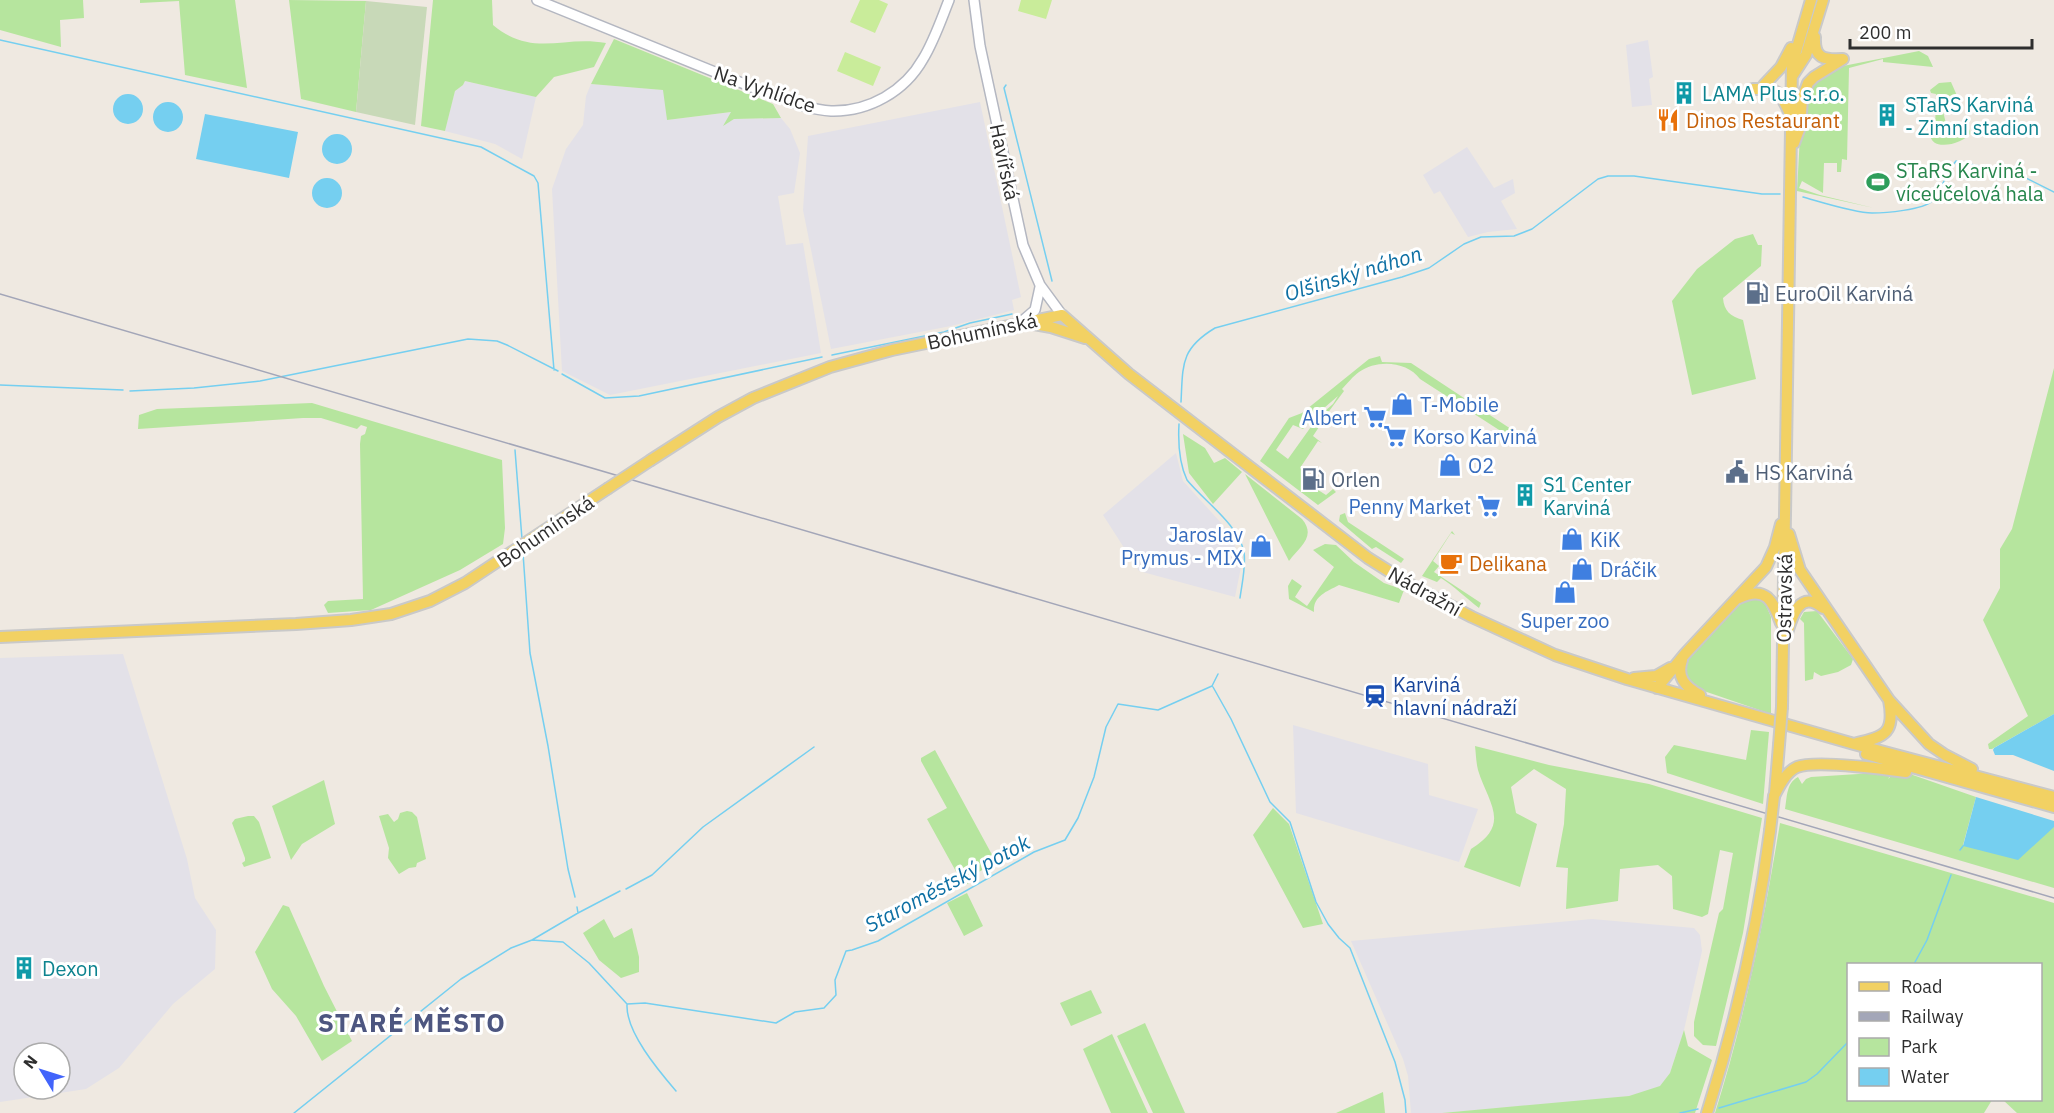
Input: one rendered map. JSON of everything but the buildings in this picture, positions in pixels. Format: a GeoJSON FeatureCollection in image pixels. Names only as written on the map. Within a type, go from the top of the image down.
{"type":"FeatureCollection","features":[{"type":"Feature","properties":{"kind":"main road"},"geometry":{"type":"LineString","coordinates":[[1764,85],[1784,63],[1803,24],[1810,0]]}},
{"type":"Feature","properties":{"kind":"main road"},"geometry":{"type":"LineString","coordinates":[[1793,75],[1804,60],[1823,0]]}},
{"type":"Feature","properties":{"kind":"main road","name":"Ostravská"},"geometry":{"type":"LineString","coordinates":[[1707,1113],[1725,1055],[1746,971],[1770,831],[1779,745],[1784,631],[1792,61],[1803,24]]}},
{"type":"Feature","properties":{"kind":"main road"},"geometry":{"type":"LineString","coordinates":[[1790,153],[1800,127],[1802,99],[1808,83],[1843,59],[1826,60],[1818,54],[1815,45],[1815,26]]}},
{"type":"Feature","properties":{"kind":"main road"},"geometry":{"type":"LineString","coordinates":[[1753,89],[1769,88],[1779,92],[1791,117]]}},
{"type":"Feature","properties":{"kind":"main road","name":"Bohumínská"},"geometry":{"type":"LineString","coordinates":[[0,637],[306,624],[391,614],[430,600],[465,583],[651,460],[736,408],[811,374],[860,358],[1062,315]]}},
{"type":"Feature","properties":{"kind":"main road","name":"Nádražní"},"geometry":{"type":"LineString","coordinates":[[1062,315],[1129,374],[1324,525],[1391,573],[1457,610],[1555,655],[1855,748]]}},
{"type":"Feature","properties":{"kind":"main road"},"geometry":{"type":"LineString","coordinates":[[1022,323],[1050,326],[1086,338]]}},
{"type":"Feature","properties":{"kind":"main road"},"geometry":{"type":"LineString","coordinates":[[1786,506],[1775,547],[1768,563],[1681,658],[1657,688],[1670,694],[1855,748],[1940,776],[2054,807]]}},
{"type":"Feature","properties":{"kind":"main road"},"geometry":{"type":"LineString","coordinates":[[1785,519],[1797,565],[1826,610],[1901,715],[1924,740],[1945,756],[2020,787]]}},
{"type":"Feature","properties":{"kind":"main road"},"geometry":{"type":"LineString","coordinates":[[1737,599],[1756,593],[1768,598],[1775,606],[1784,631]]}},
{"type":"Feature","properties":{"kind":"main road"},"geometry":{"type":"LineString","coordinates":[[1783,648],[1793,611],[1797,607],[1813,602],[1826,610]]}},
{"type":"Feature","properties":{"kind":"main road"},"geometry":{"type":"LineString","coordinates":[[1627,679],[1661,674],[1681,658]]}},
{"type":"Feature","properties":{"kind":"main road"},"geometry":{"type":"LineString","coordinates":[[1681,658],[1680,677],[1685,685],[1722,705]]}},
{"type":"Feature","properties":{"kind":"main road"},"geometry":{"type":"LineString","coordinates":[[1855,748],[1879,738],[1887,731],[1892,718],[1889,700]]}},
{"type":"Feature","properties":{"kind":"main road"},"geometry":{"type":"LineString","coordinates":[[1872,749],[1893,733],[1901,715]]}},
{"type":"Feature","properties":{"kind":"main road"},"geometry":{"type":"LineString","coordinates":[[1855,748],[1872,749],[2054,797]]}},
{"type":"Feature","properties":{"kind":"main road"},"geometry":{"type":"LineString","coordinates":[[1774,796],[1788,774],[1805,765],[1876,768],[1940,776]]}},
{"type":"Feature","properties":{"kind":"street","name":"Na Vyhlídce"},"geometry":{"type":"LineString","coordinates":[[537,0],[769,94],[800,105],[832,111],[856,108],[888,97],[906,83],[923,59],[949,0]]}},
{"type":"Feature","properties":{"kind":"street"},"geometry":{"type":"LineString","coordinates":[[964,0],[974,3]]}},
{"type":"Feature","properties":{"kind":"street","name":"Havířská"},"geometry":{"type":"LineString","coordinates":[[974,3],[980,46],[1023,245],[1040,287],[1062,315]]}},
{"type":"Feature","properties":{"kind":"street"},"geometry":{"type":"LineString","coordinates":[[1022,323],[1035,310],[1040,287]]}},
{"type":"Feature","properties":{"kind":"shaded area"},"geometry":{"type":"Polygon","coordinates":[[[1648,40],[1653,77],[1649,79],[1652,105],[1632,107],[1626,45],[1648,40]]]}},
{"type":"Feature","properties":{"kind":"shaded area"},"geometry":{"type":"Polygon","coordinates":[[[465,81],[536,97],[522,159],[495,144],[445,131],[455,91],[465,81]]]}},
{"type":"Feature","properties":{"kind":"shaded area"},"geometry":{"type":"Polygon","coordinates":[[[591,84],[664,90],[667,120],[732,112],[724,124],[734,119],[781,118],[790,129],[800,153],[794,193],[778,196],[786,245],[803,243],[821,353],[610,395],[562,371],[552,189],[566,149],[583,125],[586,96],[591,84]]]}},
{"type":"Feature","properties":{"kind":"shaded area"},"geometry":{"type":"Polygon","coordinates":[[[980,102],[1021,297],[1012,300],[1014,310],[951,326],[831,349],[803,210],[808,136],[980,102]]]}},
{"type":"Feature","properties":{"kind":"shaded area"},"geometry":{"type":"Polygon","coordinates":[[[1467,147],[1494,188],[1513,179],[1515,193],[1501,201],[1517,229],[1468,237],[1440,191],[1434,194],[1423,175],[1467,147]]]}},
{"type":"Feature","properties":{"kind":"shaded area"},"geometry":{"type":"Polygon","coordinates":[[[1176,453],[1183,481],[1232,535],[1241,567],[1235,597],[1139,571],[1103,515],[1176,453]]]}},
{"type":"Feature","properties":{"kind":"shaded area"},"geometry":{"type":"Polygon","coordinates":[[[123,654],[187,859],[195,898],[216,930],[215,969],[173,1004],[119,1068],[86,1089],[72,1091],[72,1041],[12,1041],[12,1100],[0,1102],[0,658],[123,654]]]}},
{"type":"Feature","properties":{"kind":"shaded area"},"geometry":{"type":"Polygon","coordinates":[[[1293,725],[1428,764],[1429,795],[1478,809],[1459,862],[1296,813],[1293,725]]]}},
{"type":"Feature","properties":{"kind":"shaded area"},"geometry":{"type":"Polygon","coordinates":[[[1592,919],[1694,928],[1700,935],[1702,951],[1684,1030],[1670,1073],[1659,1088],[1629,1096],[1604,1099],[1442,1113],[1411,1113],[1408,1076],[1403,1059],[1351,941],[1592,919]]]}},
{"type":"Feature","properties":{"kind":"green space"},"geometry":{"type":"Polygon","coordinates":[[[0,0],[83,0],[84,18],[60,20],[61,47],[0,30],[0,0]]]}},
{"type":"Feature","properties":{"kind":"green space"},"geometry":{"type":"Polygon","coordinates":[[[140,0],[235,0],[247,88],[185,75],[179,1],[140,3],[140,0]]]}},
{"type":"Feature","properties":{"kind":"green space"},"geometry":{"type":"Polygon","coordinates":[[[289,0],[366,1],[356,112],[301,99],[289,0]]]}},
{"type":"Feature","properties":{"kind":"green space"},"geometry":{"type":"Polygon","coordinates":[[[433,0],[492,0],[493,25],[521,41],[606,43],[594,67],[554,77],[536,97],[465,81],[455,91],[445,131],[421,126],[433,0]]]}},
{"type":"Feature","properties":{"kind":"green space"},"geometry":{"type":"Polygon","coordinates":[[[860,0],[879,0],[888,4],[875,33],[850,22],[860,0]]]}},
{"type":"Feature","properties":{"kind":"green space"},"geometry":{"type":"Polygon","coordinates":[[[1021,0],[1052,0],[1046,19],[1018,11],[1021,0]]]}},
{"type":"Feature","properties":{"kind":"green space"},"geometry":{"type":"Polygon","coordinates":[[[366,1],[427,7],[415,125],[356,112],[366,1]]]}},
{"type":"Feature","properties":{"kind":"green space"},"geometry":{"type":"Polygon","coordinates":[[[614,39],[773,104],[781,118],[734,119],[723,126],[731,112],[667,120],[663,90],[591,84],[614,39]]]}},
{"type":"Feature","properties":{"kind":"green space"},"geometry":{"type":"Polygon","coordinates":[[[1919,51],[1928,56],[1933,67],[1883,62],[1883,59],[1849,68],[1847,160],[1842,159],[1841,172],[1837,172],[1837,163],[1824,163],[1823,193],[1802,181],[1799,188],[1874,208],[1797,191],[1801,117],[1809,85],[1838,67],[1919,51]]]}},
{"type":"Feature","properties":{"kind":"green space"},"geometry":{"type":"Polygon","coordinates":[[[845,52],[881,67],[873,86],[837,71],[845,52]]]}},
{"type":"Feature","properties":{"kind":"green space"},"geometry":{"type":"Polygon","coordinates":[[[1951,82],[1958,98],[1941,103],[1948,132],[1969,129],[1971,133],[1955,143],[1941,145],[1931,139],[1930,133],[1935,132],[1936,94],[1931,93],[1930,90],[1939,83],[1951,82]]]}},
{"type":"Feature","properties":{"kind":"green space"},"geometry":{"type":"Polygon","coordinates":[[[1753,234],[1758,245],[1762,245],[1761,266],[1723,298],[1729,312],[1743,320],[1756,379],[1692,395],[1672,301],[1697,269],[1735,239],[1753,234]]]}},
{"type":"Feature","properties":{"kind":"green space"},"geometry":{"type":"Polygon","coordinates":[[[1380,356],[1382,362],[1411,363],[1514,431],[1510,437],[1420,379],[1408,368],[1383,364],[1366,368],[1342,389],[1344,391],[1324,418],[1319,416],[1333,404],[1338,396],[1303,429],[1293,425],[1276,450],[1288,459],[1313,424],[1318,422],[1321,424],[1313,436],[1322,443],[1318,441],[1300,468],[1303,470],[1301,475],[1304,481],[1326,495],[1333,489],[1336,492],[1318,505],[1260,461],[1289,418],[1302,413],[1369,359],[1380,356]]]}},
{"type":"Feature","properties":{"kind":"green space"},"geometry":{"type":"Polygon","coordinates":[[[2054,368],[2054,714],[1989,749],[1988,744],[2028,716],[1983,620],[2000,588],[2000,549],[2012,529],[2054,368]]]}},
{"type":"Feature","properties":{"kind":"green space"},"geometry":{"type":"Polygon","coordinates":[[[312,403],[502,460],[505,528],[503,544],[460,570],[371,610],[328,613],[324,605],[328,601],[363,599],[360,444],[361,436],[365,434],[367,427],[361,425],[357,429],[321,418],[303,418],[138,429],[139,415],[157,409],[312,403]]]}},
{"type":"Feature","properties":{"kind":"green space"},"geometry":{"type":"Polygon","coordinates":[[[1183,434],[1205,448],[1214,463],[1225,458],[1242,472],[1213,504],[1189,473],[1183,434]]]}},
{"type":"Feature","properties":{"kind":"green space"},"geometry":{"type":"Polygon","coordinates":[[[1245,474],[1302,519],[1306,525],[1308,531],[1305,542],[1289,561],[1245,474]]]}},
{"type":"Feature","properties":{"kind":"green space"},"geometry":{"type":"Polygon","coordinates":[[[1345,513],[1348,522],[1404,559],[1401,563],[1376,547],[1372,549],[1339,521],[1340,515],[1345,513]]]}},
{"type":"Feature","properties":{"kind":"green space"},"geometry":{"type":"Polygon","coordinates":[[[1452,531],[1455,535],[1451,533],[1433,561],[1439,566],[1434,572],[1481,603],[1479,608],[1441,578],[1437,582],[1422,576],[1452,531]]]}},
{"type":"Feature","properties":{"kind":"green space"},"geometry":{"type":"Polygon","coordinates":[[[1325,544],[1336,545],[1354,562],[1384,583],[1404,590],[1399,603],[1339,585],[1318,598],[1314,612],[1289,599],[1288,586],[1292,579],[1302,586],[1295,597],[1307,606],[1334,567],[1313,550],[1325,544]]]}},
{"type":"Feature","properties":{"kind":"green space"},"geometry":{"type":"Polygon","coordinates":[[[1748,599],[1756,599],[1765,603],[1771,617],[1771,714],[1701,690],[1692,685],[1684,674],[1689,657],[1738,606],[1748,599]]]}},
{"type":"Feature","properties":{"kind":"green space"},"geometry":{"type":"Polygon","coordinates":[[[1817,611],[1853,659],[1851,665],[1838,672],[1821,676],[1814,672],[1813,679],[1805,681],[1804,623],[1800,619],[1804,612],[1817,611]]]}},
{"type":"Feature","properties":{"kind":"green space"},"geometry":{"type":"Polygon","coordinates":[[[1751,730],[1769,732],[1763,804],[1667,773],[1665,757],[1674,745],[1746,760],[1751,730]]]}},
{"type":"Feature","properties":{"kind":"green space"},"geometry":{"type":"Polygon","coordinates":[[[1475,746],[1549,765],[1649,784],[1762,818],[1743,933],[1716,1046],[1703,1045],[1694,1036],[1694,1022],[1719,913],[1723,909],[1733,853],[1720,850],[1708,914],[1702,917],[1673,909],[1672,876],[1658,865],[1620,869],[1618,901],[1566,909],[1568,868],[1556,867],[1564,824],[1566,789],[1534,769],[1511,787],[1516,813],[1537,824],[1520,887],[1464,867],[1471,849],[1491,831],[1494,822],[1494,812],[1478,770],[1475,746]]]}},
{"type":"Feature","properties":{"kind":"green space"},"geometry":{"type":"Polygon","coordinates":[[[935,750],[996,862],[977,873],[979,877],[964,886],[927,819],[947,808],[921,761],[921,758],[935,750]]]}},
{"type":"Feature","properties":{"kind":"green space"},"geometry":{"type":"Polygon","coordinates":[[[1891,774],[1888,779],[1893,774],[1910,774],[1976,797],[1963,845],[2054,827],[2054,888],[1785,809],[1789,787],[1798,777],[1802,784],[1811,777],[1891,774]]]}},
{"type":"Feature","properties":{"kind":"green space"},"geometry":{"type":"Polygon","coordinates":[[[324,780],[335,824],[302,844],[291,860],[272,806],[324,780]]]}},
{"type":"Feature","properties":{"kind":"green space"},"geometry":{"type":"Polygon","coordinates":[[[1273,808],[1289,824],[1323,924],[1303,928],[1253,835],[1273,808]]]}},
{"type":"Feature","properties":{"kind":"green space"},"geometry":{"type":"Polygon","coordinates":[[[407,811],[417,817],[426,859],[417,863],[416,867],[399,874],[388,858],[389,848],[379,816],[388,814],[394,822],[400,813],[407,811]]]}},
{"type":"Feature","properties":{"kind":"green space"},"geometry":{"type":"Polygon","coordinates":[[[254,816],[259,822],[271,858],[244,867],[242,863],[245,858],[232,823],[235,819],[254,816]]]}},
{"type":"Feature","properties":{"kind":"green space"},"geometry":{"type":"Polygon","coordinates":[[[1780,823],[2054,903],[2054,1113],[2017,1113],[2004,1101],[2042,1101],[2042,963],[1847,963],[1847,1101],[1991,1101],[1984,1113],[1715,1113],[1736,1041],[1780,823]]]}},
{"type":"Feature","properties":{"kind":"green space"},"geometry":{"type":"Polygon","coordinates":[[[967,893],[983,926],[964,936],[947,903],[967,893]]]}},
{"type":"Feature","properties":{"kind":"green space"},"geometry":{"type":"Polygon","coordinates":[[[283,905],[289,907],[324,986],[352,1041],[322,1061],[296,1016],[272,989],[255,952],[283,905]]]}},
{"type":"Feature","properties":{"kind":"green space"},"geometry":{"type":"Polygon","coordinates":[[[604,919],[614,938],[632,928],[639,957],[639,972],[621,978],[599,960],[583,933],[604,919]]]}},
{"type":"Feature","properties":{"kind":"green space"},"geometry":{"type":"Polygon","coordinates":[[[1091,990],[1102,1013],[1071,1026],[1060,1003],[1091,990]]]}},
{"type":"Feature","properties":{"kind":"green space"},"geometry":{"type":"Polygon","coordinates":[[[1145,1023],[1185,1113],[1153,1113],[1117,1036],[1145,1023]]]}},
{"type":"Feature","properties":{"kind":"green space"},"geometry":{"type":"Polygon","coordinates":[[[1684,1030],[1688,1046],[1712,1060],[1695,1113],[1442,1113],[1629,1096],[1660,1086],[1670,1073],[1684,1030]]]}},
{"type":"Feature","properties":{"kind":"green space"},"geometry":{"type":"Polygon","coordinates":[[[1112,1034],[1148,1113],[1111,1113],[1083,1049],[1112,1034]]]}},
{"type":"Feature","properties":{"kind":"green space"},"geometry":{"type":"Polygon","coordinates":[[[1383,1092],[1385,1113],[1336,1113],[1383,1092]]]}},
{"type":"Feature","properties":{"kind":"water"},"geometry":{"type":"Polygon","coordinates":[[[128,94],[139,98],[143,109],[139,120],[128,124],[117,120],[113,109],[117,98],[128,94]]]}},
{"type":"Feature","properties":{"kind":"water"},"geometry":{"type":"Polygon","coordinates":[[[168,102],[179,106],[183,117],[179,128],[168,132],[157,128],[153,117],[157,106],[168,102]]]}},
{"type":"Feature","properties":{"kind":"water"},"geometry":{"type":"Polygon","coordinates":[[[205,114],[298,132],[289,178],[196,159],[205,114]]]}},
{"type":"Feature","properties":{"kind":"water"},"geometry":{"type":"Polygon","coordinates":[[[337,134],[343,135],[351,143],[351,155],[343,163],[337,164],[331,163],[323,155],[322,149],[323,143],[331,135],[337,134]]]}},
{"type":"Feature","properties":{"kind":"water"},"geometry":{"type":"Polygon","coordinates":[[[327,178],[338,182],[342,193],[338,204],[327,208],[316,204],[312,193],[316,182],[327,178]]]}},
{"type":"Feature","properties":{"kind":"water"},"geometry":{"type":"Polygon","coordinates":[[[2054,714],[2054,771],[2013,755],[1995,755],[1994,748],[2054,714]]]}},
{"type":"Feature","properties":{"kind":"water"},"geometry":{"type":"Polygon","coordinates":[[[1976,797],[2054,821],[2054,827],[2018,860],[1963,846],[1976,797]]]}},
{"type":"Feature","properties":{"kind":"waterway"},"geometry":{"type":"LineString","coordinates":[[0,40],[481,147],[534,176],[538,183],[554,370]]}},
{"type":"Feature","properties":{"kind":"waterway"},"geometry":{"type":"LineString","coordinates":[[1006,85],[1004,88],[1052,281]]}},
{"type":"Feature","properties":{"kind":"waterway","name":"Olšinský náhon"},"geometry":{"type":"LineString","coordinates":[[1803,197],[1865,213],[1921,207],[1932,201],[1956,161],[2020,175],[2054,192]]}},
{"type":"Feature","properties":{"kind":"waterway","name":"Olšinský náhon"},"geometry":{"type":"LineString","coordinates":[[1181,402],[1183,368],[1189,351],[1195,343],[1215,328],[1429,268],[1464,244],[1481,237],[1514,236],[1532,229],[1598,179],[1608,176],[1634,176],[1762,194],[1780,194]]}},
{"type":"Feature","properties":{"kind":"waterway"},"geometry":{"type":"LineString","coordinates":[[832,355],[944,332],[970,323],[1012,314]]}},
{"type":"Feature","properties":{"kind":"waterway"},"geometry":{"type":"LineString","coordinates":[[130,391],[194,388],[260,381],[468,339],[497,341],[558,371]]}},
{"type":"Feature","properties":{"kind":"waterway"},"geometry":{"type":"LineString","coordinates":[[562,374],[605,398],[639,396],[822,357]]}},
{"type":"Feature","properties":{"kind":"waterway"},"geometry":{"type":"LineString","coordinates":[[0,385],[123,390]]}},
{"type":"Feature","properties":{"kind":"waterway","name":"Olšinský náhon"},"geometry":{"type":"LineString","coordinates":[[1179,424],[1182,467],[1187,480],[1228,523],[1241,542],[1244,552],[1244,575],[1240,598]]}},
{"type":"Feature","properties":{"kind":"waterway"},"geometry":{"type":"LineString","coordinates":[[515,450],[522,539]]}},
{"type":"Feature","properties":{"kind":"waterway"},"geometry":{"type":"LineString","coordinates":[[523,553],[530,653],[568,869],[575,897]]}},
{"type":"Feature","properties":{"kind":"waterway","name":"Staroměstský potok"},"geometry":{"type":"LineString","coordinates":[[294,1113],[461,979],[511,948],[532,940],[563,942],[589,963],[627,1004],[645,1003],[776,1023],[795,1012],[824,1008],[836,995],[835,980],[846,951],[878,941],[1034,852],[1065,840],[1078,818],[1094,777],[1106,727],[1118,704],[1158,710],[1212,686],[1218,674]]}},
{"type":"Feature","properties":{"kind":"waterway","name":"Staroměstský potok"},"geometry":{"type":"LineString","coordinates":[[1213,687],[1231,719],[1270,802],[1290,822],[1316,902],[1328,924],[1350,948],[1395,1062],[1406,1113]]}},
{"type":"Feature","properties":{"kind":"waterway"},"geometry":{"type":"LineString","coordinates":[[626,889],[652,875],[703,827],[814,747]]}},
{"type":"Feature","properties":{"kind":"waterway"},"geometry":{"type":"LineString","coordinates":[[1960,850],[1963,846]]}},
{"type":"Feature","properties":{"kind":"waterway"},"geometry":{"type":"LineString","coordinates":[[1915,963],[1927,940],[1951,875]]}},
{"type":"Feature","properties":{"kind":"waterway"},"geometry":{"type":"LineString","coordinates":[[578,913],[620,891]]}},
{"type":"Feature","properties":{"kind":"waterway"},"geometry":{"type":"LineString","coordinates":[[532,940],[578,913],[577,907]]}},
{"type":"Feature","properties":{"kind":"waterway"},"geometry":{"type":"LineString","coordinates":[[627,1005],[628,1016],[637,1039],[652,1062],[676,1091]]}},
{"type":"Feature","properties":{"kind":"waterway"},"geometry":{"type":"LineString","coordinates":[[1719,1108],[1806,1082],[1847,1043]]}},
{"type":"Feature","properties":{"kind":"waterway"},"geometry":{"type":"LineString","coordinates":[[1680,1113],[1698,1109]]}},
{"type":"Feature","properties":{"kind":"railway"},"geometry":{"type":"LineString","coordinates":[[0,294],[2054,898]]}},
{"type":"Feature","properties":{"kind":"place","name":"LAMA Plus s.r.o."},"geometry":{"type":"Point","coordinates":[1684,93]}},
{"type":"Feature","properties":{"kind":"place","name":"STaRS Karviná - Zimní stadion"},"geometry":{"type":"Point","coordinates":[1887,115]}},
{"type":"Feature","properties":{"kind":"place","name":"Dinos Restaurant"},"geometry":{"type":"Point","coordinates":[1668,120]}},
{"type":"Feature","properties":{"kind":"place","name":"STaRS Karviná - víceúčelová hala"},"geometry":{"type":"Point","coordinates":[1878,182]}},
{"type":"Feature","properties":{"kind":"place","name":"EuroOil Karviná"},"geometry":{"type":"Point","coordinates":[1757,293]}},
{"type":"Feature","properties":{"kind":"place","name":"T-Mobile"},"geometry":{"type":"Point","coordinates":[1402,404]}},
{"type":"Feature","properties":{"kind":"place","name":"Albert"},"geometry":{"type":"Point","coordinates":[1375,417]}},
{"type":"Feature","properties":{"kind":"place","name":"Korso Karviná"},"geometry":{"type":"Point","coordinates":[1395,436]}},
{"type":"Feature","properties":{"kind":"place","name":"O2"},"geometry":{"type":"Point","coordinates":[1450,465]}},
{"type":"Feature","properties":{"kind":"place","name":"HS Karviná"},"geometry":{"type":"Point","coordinates":[1737,472]}},
{"type":"Feature","properties":{"kind":"place","name":"Orlen"},"geometry":{"type":"Point","coordinates":[1313,479]}},
{"type":"Feature","properties":{"kind":"place","name":"S1 Center Karviná"},"geometry":{"type":"Point","coordinates":[1525,495]}},
{"type":"Feature","properties":{"kind":"place","name":"Penny Market"},"geometry":{"type":"Point","coordinates":[1489,506]}},
{"type":"Feature","properties":{"kind":"place","name":"KiK"},"geometry":{"type":"Point","coordinates":[1572,539]}},
{"type":"Feature","properties":{"kind":"place","name":"Jaroslav Prymus - MIX"},"geometry":{"type":"Point","coordinates":[1261,546]}},
{"type":"Feature","properties":{"kind":"place","name":"Delikana"},"geometry":{"type":"Point","coordinates":[1451,563]}},
{"type":"Feature","properties":{"kind":"place","name":"Dráčik"},"geometry":{"type":"Point","coordinates":[1582,569]}},
{"type":"Feature","properties":{"kind":"place","name":"Super zoo"},"geometry":{"type":"Point","coordinates":[1565,592]}},
{"type":"Feature","properties":{"kind":"place","name":"Karviná hlavní nádraží"},"geometry":{"type":"Point","coordinates":[1375,696]}},
{"type":"Feature","properties":{"kind":"place","name":"Dexon"},"geometry":{"type":"Point","coordinates":[24,968]}},
{"type":"Feature","properties":{"kind":"district","name":"STARÉ MĚSTO"},"geometry":{"type":"Point","coordinates":[412,1022]}}]}
